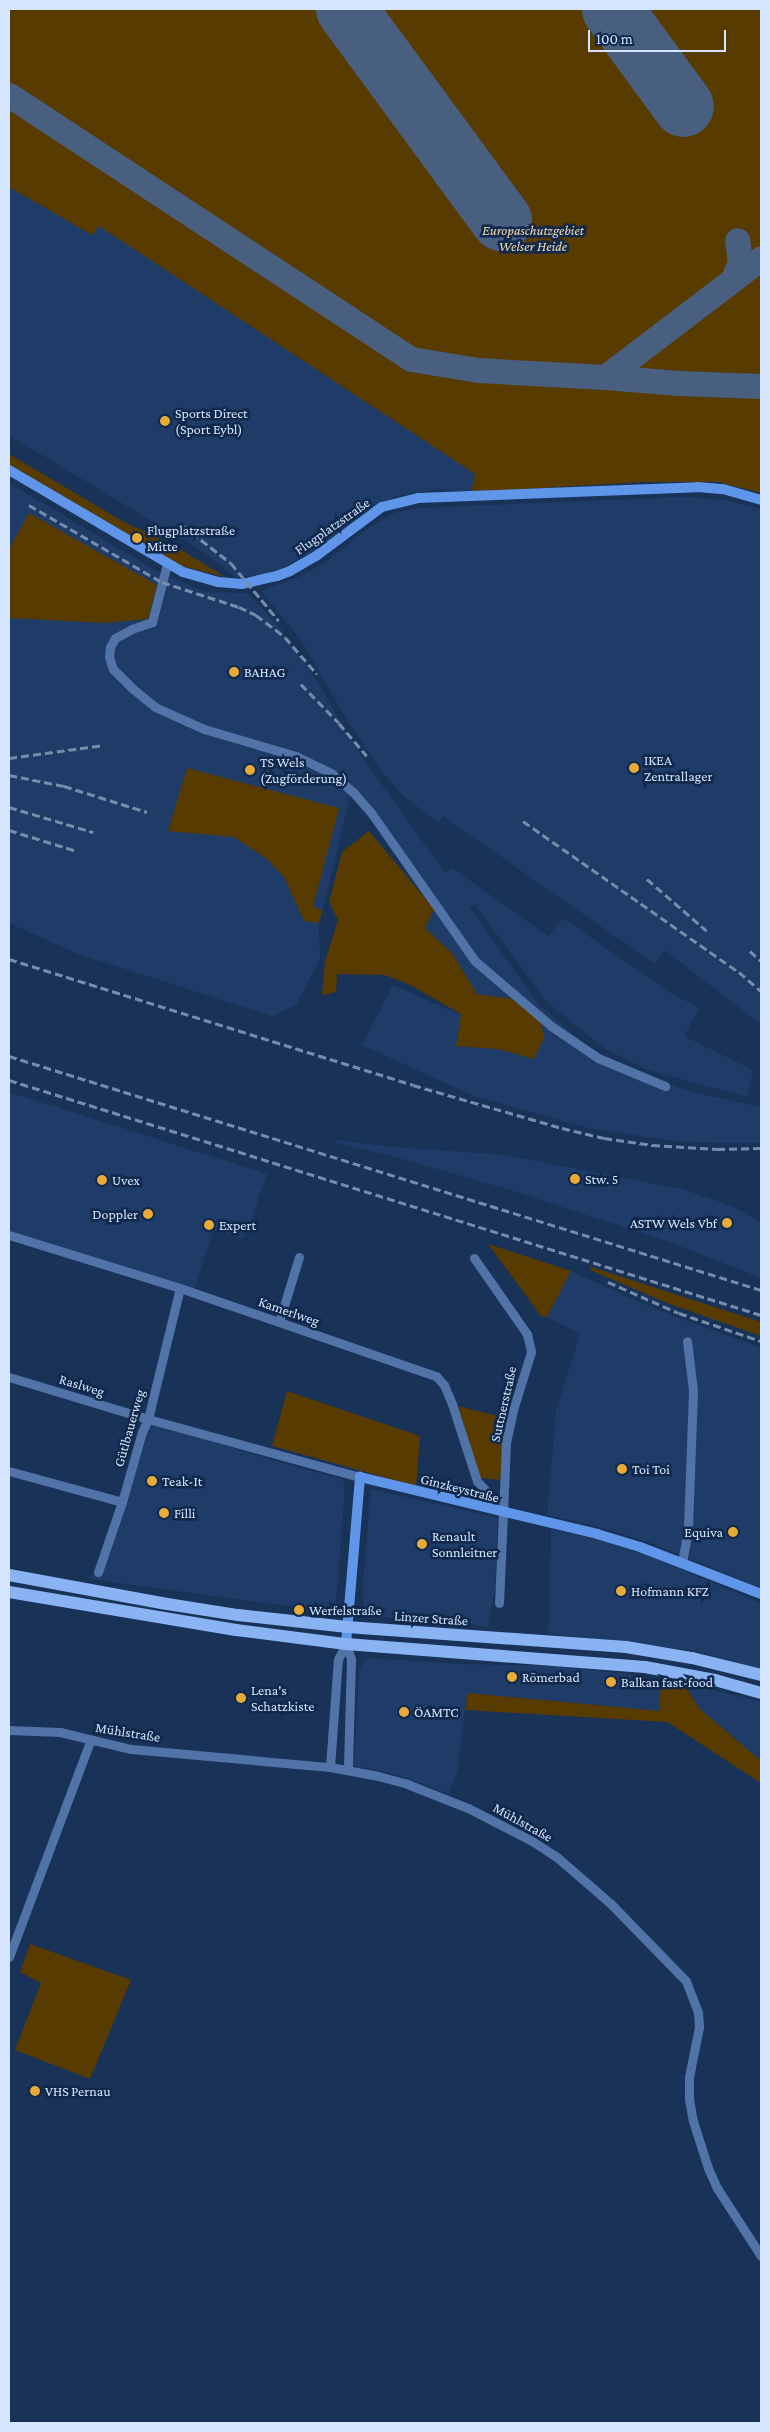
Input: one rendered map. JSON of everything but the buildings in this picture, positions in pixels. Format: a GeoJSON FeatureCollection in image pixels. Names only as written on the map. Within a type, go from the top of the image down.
{"type":"FeatureCollection","features":[{"type":"Feature","properties":{"kind":"main road","name":"Linzer Straße"},"geometry":{"type":"LineString","coordinates":[[9,1574],[170,1605],[238,1615],[348,1627],[562,1640],[626,1647],[692,1658],[761,1675]]}},
{"type":"Feature","properties":{"kind":"main road"},"geometry":{"type":"LineString","coordinates":[[9,1592],[236,1630],[346,1644],[645,1667],[715,1680],[761,1692]]}},
{"type":"Feature","properties":{"kind":"street","name":"Flugplatzstraße"},"geometry":{"type":"LineString","coordinates":[[9,470],[167,564],[192,576],[218,582],[242,584],[277,576],[316,556],[382,507],[418,498],[698,487],[723,489],[761,500]]}},
{"type":"Feature","properties":{"kind":"street"},"geometry":{"type":"LineString","coordinates":[[167,564],[152,622],[132,629],[115,638],[110,647],[109,657],[113,669],[155,707],[204,729],[296,756],[331,773],[353,792],[372,814],[475,960],[551,1026],[598,1058],[666,1086]]}},
{"type":"Feature","properties":{"kind":"street","name":"Kamerlweg"},"geometry":{"type":"LineString","coordinates":[[9,1235],[180,1288],[436,1376],[444,1385],[452,1404],[477,1481],[488,1493]]}},
{"type":"Feature","properties":{"kind":"street"},"geometry":{"type":"LineString","coordinates":[[279,1322],[299,1257]]}},
{"type":"Feature","properties":{"kind":"street","name":"Suttnerstraße"},"geometry":{"type":"LineString","coordinates":[[474,1258],[527,1334],[531,1352],[506,1444],[499,1604]]}},
{"type":"Feature","properties":{"kind":"street","name":"Gütlbauerweg"},"geometry":{"type":"LineString","coordinates":[[98,1572],[122,1502],[142,1432],[148,1419],[180,1288]]}},
{"type":"Feature","properties":{"kind":"street"},"geometry":{"type":"LineString","coordinates":[[682,1563],[688,1528],[693,1390],[686,1341]]}},
{"type":"Feature","properties":{"kind":"street","name":"Raslweg"},"geometry":{"type":"LineString","coordinates":[[9,1377],[148,1419]]}},
{"type":"Feature","properties":{"kind":"street","name":"Ginzkeystraße"},"geometry":{"type":"LineString","coordinates":[[148,1419],[360,1477],[597,1534],[761,1592]]}},
{"type":"Feature","properties":{"kind":"street"},"geometry":{"type":"LineString","coordinates":[[9,1471],[122,1502]]}},
{"type":"Feature","properties":{"kind":"street"},"geometry":{"type":"LineString","coordinates":[[330,1767],[338,1660],[346,1644],[348,1627],[360,1477]]}},
{"type":"Feature","properties":{"kind":"street"},"geometry":{"type":"LineString","coordinates":[[346,1644],[351,1659],[348,1770]]}},
{"type":"Feature","properties":{"kind":"street","name":"Mühlstraße"},"geometry":{"type":"LineString","coordinates":[[9,1730],[60,1732],[146,1751],[348,1770],[407,1784],[436,1795],[504,1825],[558,1858],[611,1904],[686,1981],[698,2012],[699,2027],[689,2076],[689,2099],[693,2121],[708,2168],[717,2188],[761,2256]]}},
{"type":"Feature","properties":{"kind":"street"},"geometry":{"type":"LineString","coordinates":[[9,1957],[90,1740]]}},
{"type":"Feature","properties":{"kind":"shaded area","name":"Europaschutzgebiet Welser Heide"},"geometry":{"type":"Polygon","coordinates":[[[9,9],[761,9],[748,470],[471,492],[440,489],[396,496],[368,511],[314,551],[273,573],[235,577],[205,553],[9,435],[9,9]]]}},
{"type":"Feature","properties":{"kind":"shaded area"},"geometry":{"type":"Polygon","coordinates":[[[9,483],[155,570],[205,592],[247,593],[277,624],[318,683],[355,747],[445,873],[452,868],[548,936],[563,918],[669,992],[699,1008],[684,1036],[753,1070],[747,1097],[648,1070],[605,1049],[547,1002],[475,905],[468,905],[539,1005],[587,1046],[628,1071],[697,1093],[761,1107],[761,1143],[681,1142],[588,1128],[474,1096],[362,1045],[393,985],[461,1015],[457,1046],[498,1049],[534,1059],[518,1000],[477,994],[452,953],[424,928],[434,909],[351,791],[319,926],[320,959],[296,1005],[272,1016],[78,954],[9,923],[9,483]]]}},
{"type":"Feature","properties":{"kind":"shaded area"},"geometry":{"type":"Polygon","coordinates":[[[683,497],[725,500],[761,509],[761,1024],[664,950],[655,964],[443,816],[438,823],[405,797],[386,777],[348,722],[301,640],[261,591],[301,576],[324,563],[370,527],[394,513],[416,508],[683,497]]]}},
{"type":"Feature","properties":{"kind":"shaded area"},"geometry":{"type":"Polygon","coordinates":[[[9,1092],[267,1174],[247,1233],[242,1239],[214,1229],[194,1289],[9,1231],[9,1092]]]}},
{"type":"Feature","properties":{"kind":"shaded area"},"geometry":{"type":"Polygon","coordinates":[[[336,1140],[394,1147],[506,1155],[681,1189],[732,1206],[761,1222],[761,1278],[675,1244],[520,1193],[392,1156],[335,1143],[336,1140]]]}},
{"type":"Feature","properties":{"kind":"shaded area"},"geometry":{"type":"Polygon","coordinates":[[[571,1271],[655,1309],[761,1348],[761,1588],[654,1544],[597,1526],[547,1515],[556,1411],[580,1334],[547,1317],[571,1271]]]}},
{"type":"Feature","properties":{"kind":"shaded area"},"geometry":{"type":"Polygon","coordinates":[[[142,1420],[292,1466],[342,1479],[345,1487],[336,1604],[327,1609],[280,1605],[89,1579],[96,1569],[121,1499],[142,1420]]]}},
{"type":"Feature","properties":{"kind":"shaded area"},"geometry":{"type":"Polygon","coordinates":[[[371,1489],[498,1518],[495,1587],[488,1628],[472,1624],[375,1617],[365,1610],[362,1595],[371,1489]]]}},
{"type":"Feature","properties":{"kind":"shaded area"},"geometry":{"type":"Polygon","coordinates":[[[551,1529],[606,1542],[647,1555],[761,1603],[761,1669],[690,1650],[548,1634],[551,1529]]]}},
{"type":"Feature","properties":{"kind":"shaded area"},"geometry":{"type":"Polygon","coordinates":[[[369,1658],[459,1664],[560,1666],[634,1675],[661,1683],[659,1711],[467,1693],[458,1768],[449,1794],[396,1774],[354,1766],[359,1671],[363,1662],[369,1658]]]}},
{"type":"Feature","properties":{"kind":"shaded area"},"geometry":{"type":"Polygon","coordinates":[[[684,1685],[714,1690],[761,1702],[761,1761],[700,1709],[684,1685]]]}},
{"type":"Feature","properties":{"kind":"green space","name":"Europaschutzgebiet Welser Heide"},"geometry":{"type":"Polygon","coordinates":[[[9,9],[761,9],[761,493],[718,482],[645,482],[471,492],[475,474],[99,226],[92,235],[9,187],[9,9]]]}},
{"type":"Feature","properties":{"kind":"green space"},"geometry":{"type":"Polygon","coordinates":[[[9,454],[124,522],[173,545],[225,577],[182,566],[9,464],[9,454]]]}},
{"type":"Feature","properties":{"kind":"green space"},"geometry":{"type":"Polygon","coordinates":[[[29,513],[157,585],[148,619],[105,623],[9,618],[9,549],[29,513]]]}},
{"type":"Feature","properties":{"kind":"green space"},"geometry":{"type":"Polygon","coordinates":[[[187,768],[339,808],[313,907],[322,910],[319,923],[304,921],[284,877],[267,859],[234,837],[168,831],[187,768]]]}},
{"type":"Feature","properties":{"kind":"green space"},"geometry":{"type":"Polygon","coordinates":[[[369,831],[434,909],[425,928],[452,953],[477,994],[518,1000],[541,1023],[544,1038],[534,1059],[498,1049],[456,1046],[461,1014],[408,984],[385,975],[337,974],[336,992],[322,995],[325,962],[338,920],[329,902],[342,852],[369,831]]]}},
{"type":"Feature","properties":{"kind":"green space"},"geometry":{"type":"Polygon","coordinates":[[[488,1244],[571,1271],[547,1317],[541,1316],[488,1244]]]}},
{"type":"Feature","properties":{"kind":"green space"},"geometry":{"type":"Polygon","coordinates":[[[591,1267],[761,1322],[761,1336],[667,1303],[590,1270],[591,1267]]]}},
{"type":"Feature","properties":{"kind":"green space"},"geometry":{"type":"Polygon","coordinates":[[[287,1391],[420,1436],[416,1486],[272,1446],[287,1391]]]}},
{"type":"Feature","properties":{"kind":"green space"},"geometry":{"type":"Polygon","coordinates":[[[458,1406],[505,1418],[500,1480],[480,1478],[458,1406]]]}},
{"type":"Feature","properties":{"kind":"green space"},"geometry":{"type":"Polygon","coordinates":[[[661,1683],[684,1685],[700,1709],[761,1761],[761,1783],[667,1722],[466,1710],[467,1693],[659,1711],[661,1683]]]}},
{"type":"Feature","properties":{"kind":"green space"},"geometry":{"type":"Polygon","coordinates":[[[30,1944],[131,1980],[90,2079],[15,2050],[41,1983],[20,1972],[30,1944]]]}},
{"type":"Feature","properties":{"kind":"taxiway"},"geometry":{"type":"LineString","coordinates":[[9,95],[411,359],[478,370],[605,377],[761,258]]}},
{"type":"Feature","properties":{"kind":"taxiway"},"geometry":{"type":"LineString","coordinates":[[733,278],[740,263],[737,240]]}},
{"type":"Feature","properties":{"kind":"taxiway"},"geometry":{"type":"LineString","coordinates":[[605,377],[679,383],[761,386]]}},
{"type":"Feature","properties":{"kind":"runway"},"geometry":{"type":"LineString","coordinates":[[346,9],[501,220]]}},
{"type":"Feature","properties":{"kind":"runway"},"geometry":{"type":"LineString","coordinates":[[612,9],[683,106]]}},
{"type":"Feature","properties":{"kind":"railway"},"geometry":{"type":"LineString","coordinates":[[29,505],[162,582],[239,607],[256,615],[285,637],[317,674]]}},
{"type":"Feature","properties":{"kind":"railway"},"geometry":{"type":"LineString","coordinates":[[182,525],[231,563],[279,621]]}},
{"type":"Feature","properties":{"kind":"railway"},"geometry":{"type":"LineString","coordinates":[[301,684],[339,723],[367,756]]}},
{"type":"Feature","properties":{"kind":"railway"},"geometry":{"type":"LineString","coordinates":[[9,758],[104,745]]}},
{"type":"Feature","properties":{"kind":"railway"},"geometry":{"type":"LineString","coordinates":[[9,775],[64,786],[147,812]]}},
{"type":"Feature","properties":{"kind":"railway"},"geometry":{"type":"LineString","coordinates":[[9,807],[93,832]]}},
{"type":"Feature","properties":{"kind":"railway"},"geometry":{"type":"LineString","coordinates":[[523,821],[739,972],[761,991]]}},
{"type":"Feature","properties":{"kind":"railway"},"geometry":{"type":"LineString","coordinates":[[9,830],[77,851]]}},
{"type":"Feature","properties":{"kind":"railway"},"geometry":{"type":"LineString","coordinates":[[647,879],[707,931]]}},
{"type":"Feature","properties":{"kind":"railway"},"geometry":{"type":"LineString","coordinates":[[750,951],[761,961]]}},
{"type":"Feature","properties":{"kind":"railway"},"geometry":{"type":"LineString","coordinates":[[9,959],[413,1085],[562,1128],[604,1138],[652,1145],[717,1149],[761,1148]]}},
{"type":"Feature","properties":{"kind":"railway"},"geometry":{"type":"LineString","coordinates":[[9,1056],[761,1290]]}},
{"type":"Feature","properties":{"kind":"railway"},"geometry":{"type":"LineString","coordinates":[[9,1080],[761,1315]]}},
{"type":"Feature","properties":{"kind":"railway"},"geometry":{"type":"LineString","coordinates":[[608,1282],[679,1313],[761,1341]]}},
{"type":"Feature","properties":{"kind":"place","name":"Sports Direct (Sport Eybl)"},"geometry":{"type":"Point","coordinates":[165,421]}},
{"type":"Feature","properties":{"kind":"place","name":"Flugplatzstraße Mitte"},"geometry":{"type":"Point","coordinates":[137,538]}},
{"type":"Feature","properties":{"kind":"place","name":"BAHAG"},"geometry":{"type":"Point","coordinates":[234,672]}},
{"type":"Feature","properties":{"kind":"place","name":"IKEA Zentrallager"},"geometry":{"type":"Point","coordinates":[634,768]}},
{"type":"Feature","properties":{"kind":"place","name":"TS Wels (Zugförderung)"},"geometry":{"type":"Point","coordinates":[250,770]}},
{"type":"Feature","properties":{"kind":"place","name":"Stw. 5"},"geometry":{"type":"Point","coordinates":[575,1179]}},
{"type":"Feature","properties":{"kind":"place","name":"Uvex"},"geometry":{"type":"Point","coordinates":[102,1180]}},
{"type":"Feature","properties":{"kind":"place","name":"Doppler"},"geometry":{"type":"Point","coordinates":[148,1214]}},
{"type":"Feature","properties":{"kind":"place","name":"ASTW Wels Vbf"},"geometry":{"type":"Point","coordinates":[727,1223]}},
{"type":"Feature","properties":{"kind":"place","name":"Expert"},"geometry":{"type":"Point","coordinates":[209,1225]}},
{"type":"Feature","properties":{"kind":"place","name":"Toi Toi"},"geometry":{"type":"Point","coordinates":[622,1469]}},
{"type":"Feature","properties":{"kind":"place","name":"Teak-It"},"geometry":{"type":"Point","coordinates":[152,1481]}},
{"type":"Feature","properties":{"kind":"place","name":"Filli"},"geometry":{"type":"Point","coordinates":[164,1513]}},
{"type":"Feature","properties":{"kind":"place","name":"Equiva"},"geometry":{"type":"Point","coordinates":[733,1532]}},
{"type":"Feature","properties":{"kind":"place","name":"Renault Sonnleitner"},"geometry":{"type":"Point","coordinates":[422,1544]}},
{"type":"Feature","properties":{"kind":"place","name":"Hofmann KFZ"},"geometry":{"type":"Point","coordinates":[621,1591]}},
{"type":"Feature","properties":{"kind":"place","name":"Werfelstraße"},"geometry":{"type":"Point","coordinates":[299,1610]}},
{"type":"Feature","properties":{"kind":"place","name":"Römerbad"},"geometry":{"type":"Point","coordinates":[512,1677]}},
{"type":"Feature","properties":{"kind":"place","name":"Balkan fast-food"},"geometry":{"type":"Point","coordinates":[611,1682]}},
{"type":"Feature","properties":{"kind":"place","name":"Lena's Schatzkiste"},"geometry":{"type":"Point","coordinates":[241,1698]}},
{"type":"Feature","properties":{"kind":"place","name":"ÖAMTC"},"geometry":{"type":"Point","coordinates":[404,1712]}},
{"type":"Feature","properties":{"kind":"place","name":"VHS Pernau"},"geometry":{"type":"Point","coordinates":[35,2091]}}]}
